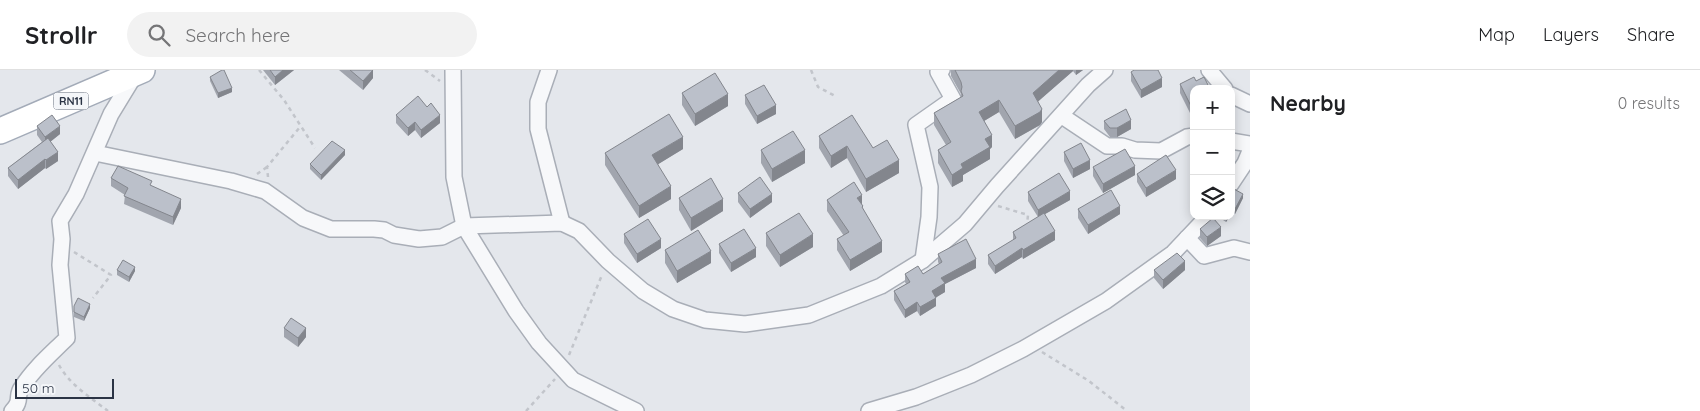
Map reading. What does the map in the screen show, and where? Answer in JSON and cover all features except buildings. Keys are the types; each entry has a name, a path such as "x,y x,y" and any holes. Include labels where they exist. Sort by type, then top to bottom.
{"main road":[{"name":"RN11","path":"0,132 139,72"}],"street":[{"path":"453,70 454,177 464,226 516,311 538,343 563,370 573,380 636,411"},
{"path":"548,70 538,102 538,129 562,223"},
{"path":"923,260 929,218 930,187 916,126 953,99 938,72 942,70"},
{"path":"95,152 231,181 269,193 303,218 331,229 384,230 394,235 418,239 442,237 464,226 562,223 579,231 608,261 643,290 673,309 705,320 745,324 809,315 881,286 923,260 965,224 1088,85 1105,70"},
{"path":"1209,70 1222,85"},
{"path":"12,411 19,402 20,390 30,376 67,338 60,265 62,243 60,221 76,194 111,114 139,72"},
{"path":"1235,97 1250,104"},
{"path":"1062,116 1107,146 1122,146 1135,150 1161,152 1190,137"},
{"path":"1235,142 1250,144"},
{"path":"1235,178 1250,151"},
{"path":"869,411 916,397 971,375 1030,345 1106,301 1173,253 1204,220"},
{"path":"1187,238 1204,256 1234,248 1250,252"}],"path":[{"path":"259,70 284,100 315,148"},
{"path":"811,70 818,87 837,97"},
{"path":"269,193 267,167 301,127"},
{"path":"982,204 1029,214 1027,226 1029,230"},
{"path":"62,243 84,260 112,275 93,298"},
{"path":"526,411 563,370 608,261"},
{"path":"1030,345 1089,381 1128,411"},
{"path":"53,352 61,368 68,376 84,393 108,411"}]}
